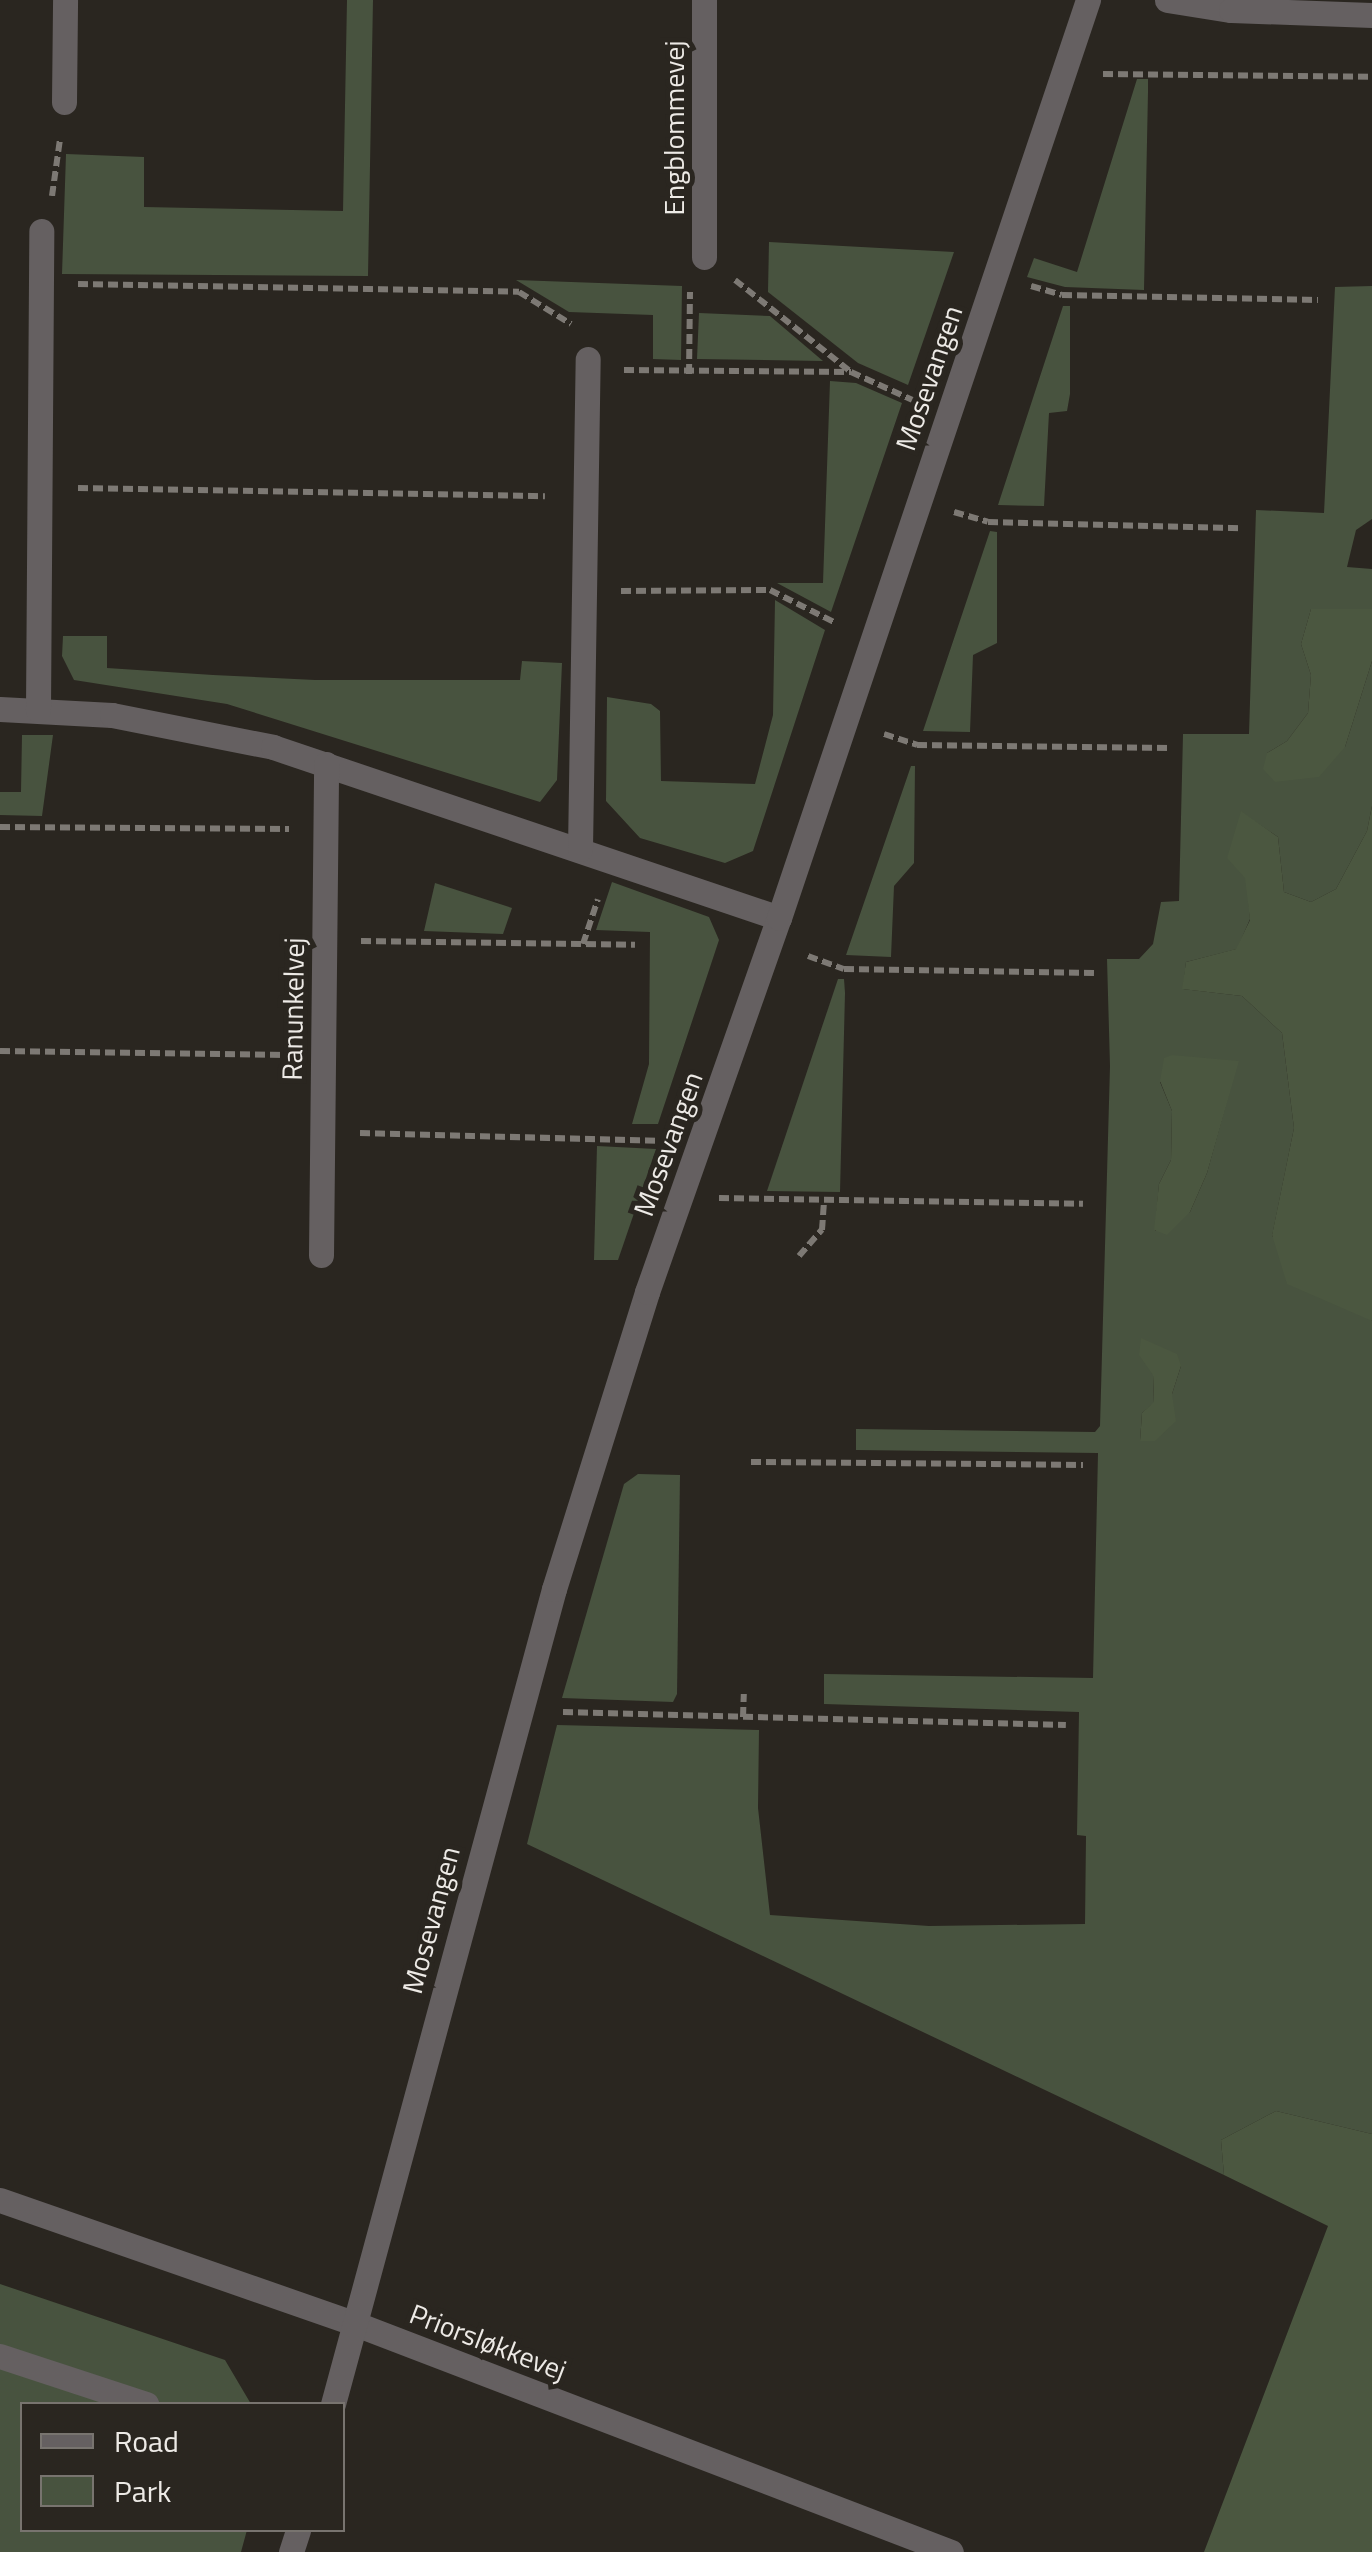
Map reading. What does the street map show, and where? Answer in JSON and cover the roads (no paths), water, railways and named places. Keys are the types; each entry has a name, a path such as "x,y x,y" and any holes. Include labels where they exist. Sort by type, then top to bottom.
{"street":[{"path":"64,102 65,0"},
{"name":"Engblommevej","path":"704,0 704,257"},
{"name":"Mosevangen","path":"334,2402 522,1702 635,1329 775,930 1088,0"},
{"path":"1167,0 1232,10 1372,15"},
{"path":"38,710 41,231"},
{"path":"580,849 588,360"},
{"path":"0,710 112,716 272,747 580,849 775,930"},
{"name":"Ranunkelvej","path":"321,1255 326,764"},
{"name":"Priorsløkkevej","path":"0,2200 356,2324 951,2552"},
{"path":"0,2356 140,2402"}]}
